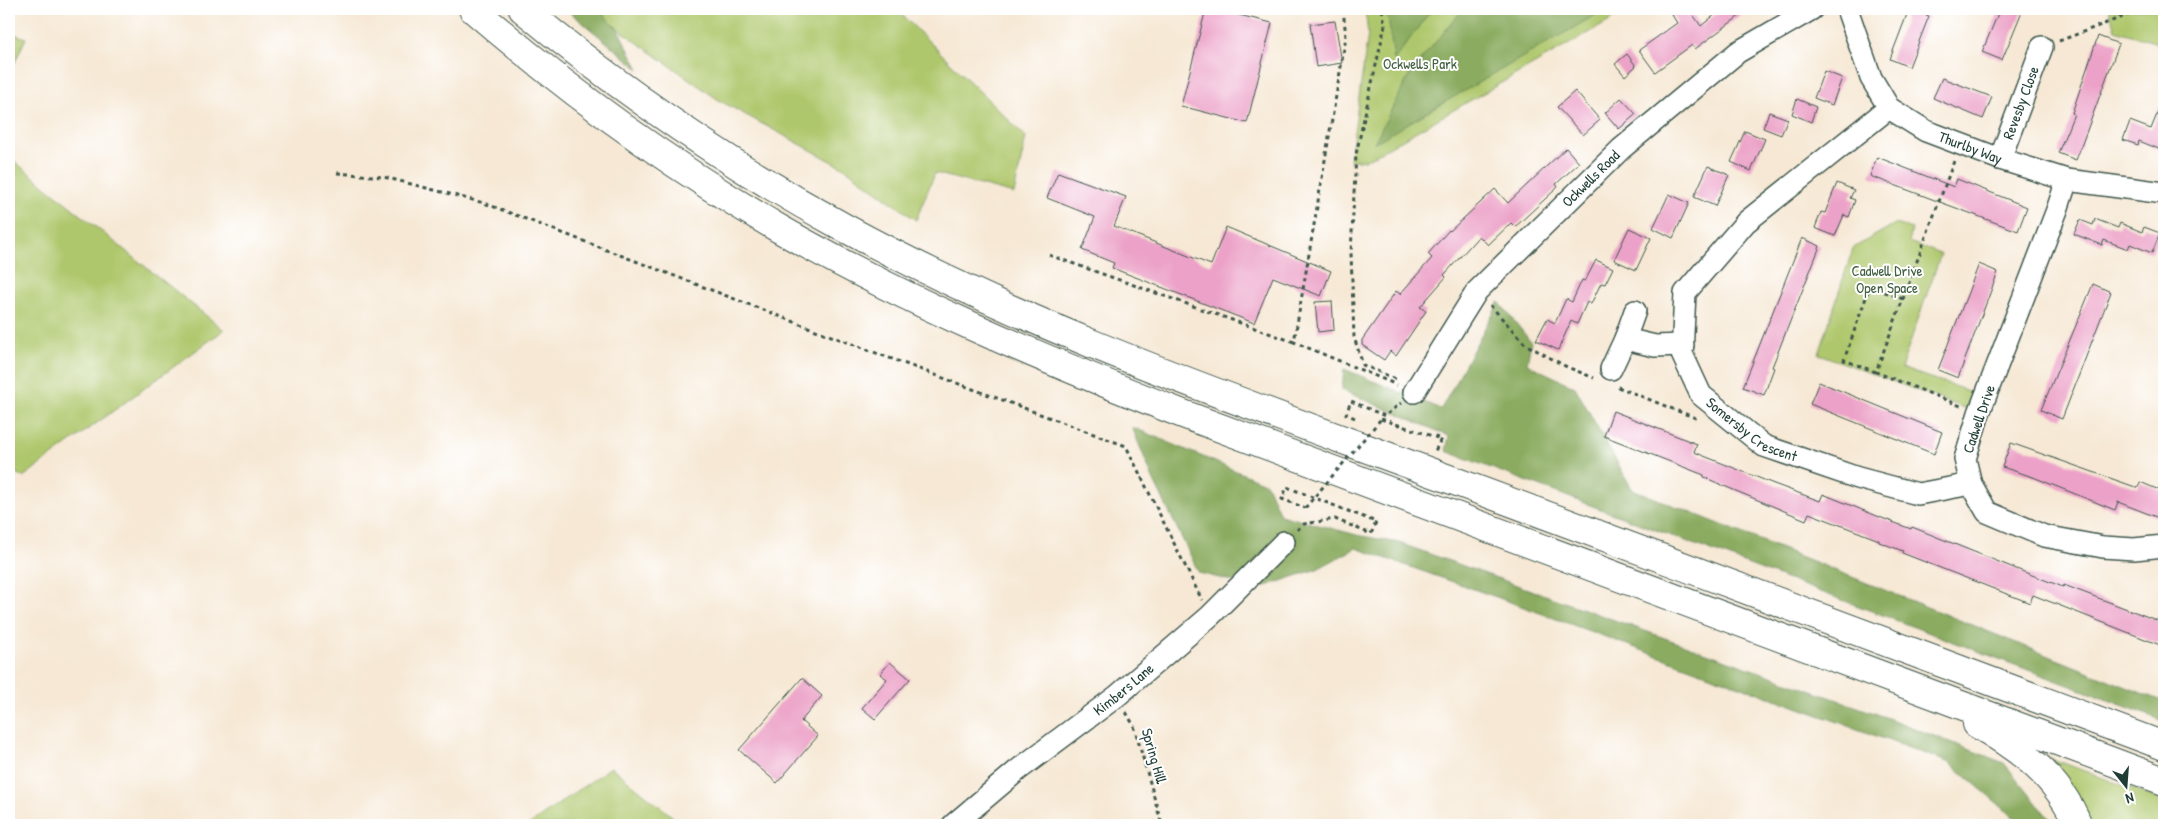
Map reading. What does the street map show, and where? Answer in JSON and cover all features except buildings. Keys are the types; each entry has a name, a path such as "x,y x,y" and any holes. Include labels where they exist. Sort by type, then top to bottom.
{"highway":[{"path":"474,9 580,96 693,175 821,251 955,318 1045,358 1183,414 2164,781"},
{"path":"523,9 611,78 730,160 846,229 976,293 1065,332 1225,395 2164,746"},
{"path":"1903,683 1995,734 2028,757 2044,771 2057,788 2069,806 2078,825"}],"street":[{"name":"Ockwells Road","path":"1416,390 1477,291 1621,149 1738,52 1812,9"},
{"name":"Thurlby Way","path":"1847,9 1871,78 1889,108 1926,131 2000,159 2067,180 2164,193"},
{"name":"Revesby Close","path":"2000,159 2042,47"},
{"name":"Somersby Crescent","path":"1889,108 1746,222 1685,293 1682,354 1701,395 1764,446 1858,478 1918,494 1971,484"},
{"name":"Cadwell Drive","path":"2067,180 1979,413 1965,458 1971,484 1987,512 2044,536 2103,547 2134,549 2164,546"},
{"path":"1611,369 1626,339 1635,311"},
{"path":"1626,339 1654,346 1683,345"},
{"name":"Kimbers Lane","path":"953,825 1018,770 1118,696 1210,616 1284,542"}],"path":[{"path":"1294,342 1346,37 1343,9"},
{"path":"1382,9 1385,25 1356,154 1351,253 1354,337 1363,365 1416,390"},
{"path":"2042,47 2133,14"},
{"path":"1876,372 1960,144"},
{"path":"337,174 384,177 484,202 868,350 1126,446 1210,616"},
{"path":"1049,255 1294,342 1416,390"},
{"path":"1903,299 1870,286 1844,360 1979,413"},
{"path":"1364,422 1346,414 1351,402 1386,416 1416,390"},
{"path":"1284,542 1304,524 1335,520 1371,534 1376,522 1349,512 1322,501 1314,497 1287,487 1282,499 1305,508 1312,500 1318,493 1324,486 1381,419 1441,439 1435,452 1426,448"},
{"path":"1372,425 1381,429"},
{"name":"Spring Hill","path":"1118,696 1134,726 1162,825"}],"green space":[{"path":"566,9 597,9 617,28 639,69"},
{"path":"597,9 896,9 1026,137 1014,194 935,173 916,220 846,169 720,101 617,28"},
{"name":"Ockwells Park","path":"1365,9 1626,9 1608,22 1366,160 1350,160 1368,34"},
{"path":"1387,9 1432,9 1394,60"},
{"path":"1463,9 1606,9 1374,143 1411,72"},
{"path":"2109,9 2164,9 2164,45 2115,30"},
{"path":"9,32 26,38 9,75"},
{"path":"9,157 224,330 23,477 9,469"},
{"name":"Cadwell Drive Open Space","path":"1895,224 1912,229 1909,242 1941,254 1901,368 1974,393 1967,409 1819,354 1853,248"},
{"path":"1499,302 1531,342 1527,364 1575,387 1632,489 2164,702 2164,721 1446,451 1449,436 1342,390 1344,369 1441,409"},
{"path":"1132,427 1267,484 1280,515 1357,535 1399,543 1880,715 2004,763 2052,822 2051,825 2023,825 1950,763 1499,598 1356,548 1317,569 1260,588 1199,573 1153,479"},
{"path":"2037,753 2164,801 2164,825 2087,825"},
{"path":"611,767 683,825 529,825"}]}
